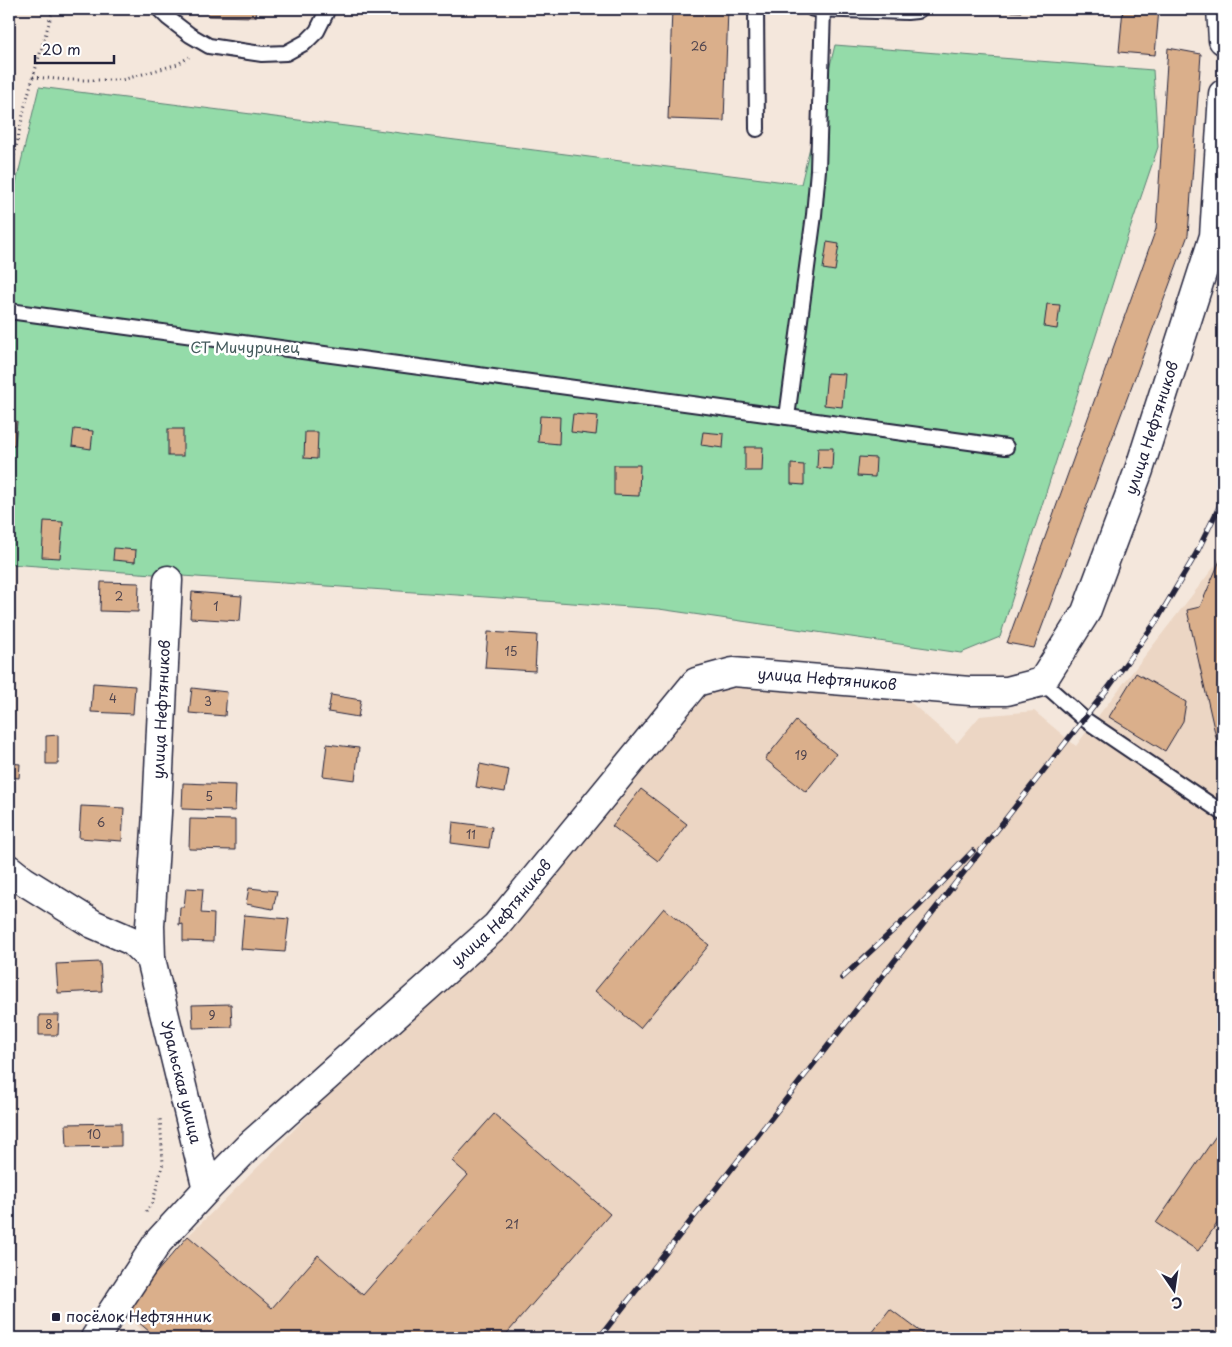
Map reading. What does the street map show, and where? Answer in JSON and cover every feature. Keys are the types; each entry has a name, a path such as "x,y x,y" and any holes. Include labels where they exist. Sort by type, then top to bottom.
{"street":[{"path":"1221,9 1223,40"},
{"name":"улица Нефтяников","path":"207,1189 249,1146 496,926 696,682 732,672 970,691 1007,691 1042,682 1086,612 1139,470 1214,236 1223,94"},
{"name":"улица Нефтяников","path":"151,959 150,926 158,804 168,580"},
{"path":"9,868 24,881 93,924 132,941 151,959"},
{"name":"Уральская улица","path":"151,959 207,1189"},
{"path":"95,1338 158,1242 207,1189"}],"lane":[{"path":"159,9 190,35 209,46 262,54 286,53 306,42 318,31 326,9"},
{"path":"756,9 757,129"},
{"path":"813,9 907,12 920,9"},
{"path":"787,417 814,215 818,170 824,9"},
{"path":"9,311 1006,447"},
{"path":"1042,682 1084,719 1223,813"}],"path":[{"path":"9,180 25,106 53,9"},
{"path":"33,77 69,80 122,80 178,64 209,46"},
{"path":"143,1217 153,1201 163,1163 159,1109"}],"shaded area":[{"path":"1223,553 1223,1338 148,1338 124,1310 188,1236 264,1161 496,919 679,681 901,694 957,743 980,716 1034,711 1076,746"}],"green space":[{"name":"СТ Мичуринец","path":"835,45 1153,70 1158,147 1128,235 1000,637 961,653 659,609 9,564 9,212 39,87 801,184"}],"building":[{"path":"208,9 256,9 256,17 208,16"},
{"path":"672,9 728,9 724,121 668,119"},
{"path":"1021,9 1021,12 969,10"},
{"path":"1123,9 1159,9 1155,55 1119,52"},
{"path":"1168,48 1201,54 1188,235 1034,648 1007,643 1156,229"},
{"path":"827,242 839,244 835,271 823,269"},
{"path":"1047,304 1060,305 1057,329 1044,327"},
{"path":"827,373 845,374 842,407 824,405"},
{"path":"573,414 598,416 596,435 571,432"},
{"path":"540,416 560,417 559,444 538,442"},
{"path":"9,421 17,421 15,445 9,445"},
{"path":"74,429 93,431 91,449 72,446"},
{"path":"168,429 183,429 183,456 168,456"},
{"path":"305,432 318,432 317,459 304,458"},
{"path":"703,432 724,434 723,448 701,445"},
{"path":"745,447 763,447 762,471 745,471"},
{"path":"818,448 833,448 832,469 817,468"},
{"path":"859,457 876,458 875,477 857,476"},
{"path":"791,464 804,465 804,485 791,484"},
{"path":"614,465 640,465 639,496 614,495"},
{"path":"44,521 63,522 60,558 42,557"},
{"path":"114,548 136,550 135,562 113,560"},
{"path":"1221,558 1223,569 1223,768 1187,610 1200,607"},
{"path":"101,582 139,583 138,612 100,611"},
{"path":"192,592 242,596 240,621 190,618"},
{"path":"488,632 537,635 535,671 485,668"},
{"path":"1136,673 1186,702 1183,721 1165,751 1109,717"},
{"path":"93,683 135,686 133,714 91,712"},
{"path":"192,688 227,692 225,716 189,713"},
{"path":"331,695 361,700 358,717 328,712"},
{"path":"796,721 836,754 806,792 765,759"},
{"path":"58,735 58,764 46,764 46,736"},
{"path":"327,744 359,748 355,780 323,776"},
{"path":"9,763 20,764 19,778 9,777"},
{"path":"480,764 509,770 505,792 476,787"},
{"path":"183,783 236,785 235,811 182,809"},
{"path":"641,789 687,824 658,861 612,826"},
{"path":"81,806 124,808 122,841 79,838"},
{"path":"190,819 235,820 235,850 189,849"},
{"path":"453,822 492,827 489,848 451,843"},
{"path":"186,888 203,889 201,913 214,914 213,942 183,941 183,924 179,925 180,907 184,907"},
{"path":"249,888 277,891 273,909 246,904"},
{"path":"664,908 709,945 640,1028 595,991"},
{"path":"244,915 289,919 285,952 241,949"},
{"path":"100,962 102,991 58,993 56,964"},
{"path":"231,1004 232,1027 193,1028 192,1005"},
{"path":"39,1015 59,1015 58,1035 39,1035"},
{"path":"494,1114 610,1214 503,1338 157,1338 124,1310 188,1236 272,1308 318,1255 363,1295 468,1175 452,1161"},
{"path":"121,1123 121,1146 67,1147 66,1124"},
{"path":"1222,1127 1223,1215 1198,1251 1156,1223"},
{"path":"890,1309 929,1338 867,1338"}],"railway":[{"path":"599,1338 1109,687 1157,620 1196,554 1223,499"},
{"path":"842,978 915,910 973,851"}],"place":[{"name":"посёлок Нефтянник","path":"56,1317"}]}
